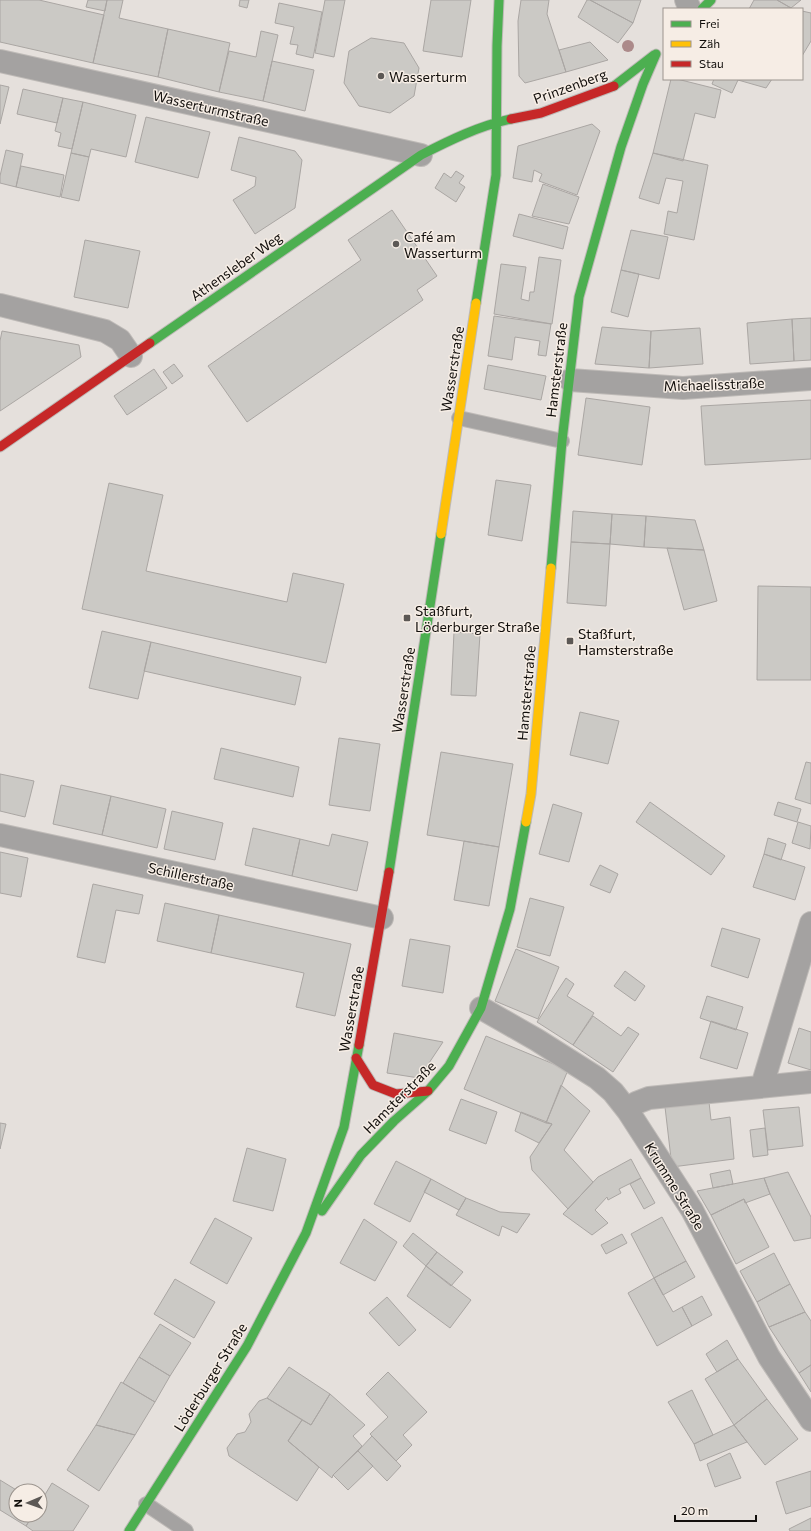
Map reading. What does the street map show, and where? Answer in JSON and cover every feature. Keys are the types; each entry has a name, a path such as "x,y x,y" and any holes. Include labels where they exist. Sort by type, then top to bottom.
{"street":[{"name":"Wasserstraße","path":"306,1233 344,1127 382,918 496,175 497,46 499,0"},
{"path":"703,8 711,0"},
{"name":"Prinzenberg","path":"497,122 541,113 614,86 663,47"},
{"name":"Hamsterstraße","path":"306,1233 361,1156 394,1121 428,1091 449,1066 481,1008 510,910 531,794 562,441 579,297 621,147 643,84 656,54"},
{"name":"Wasserturmstraße","path":"0,61 421,155"},
{"name":"Athensleber Weg","path":"0,448 421,155 465,133 497,122"},
{"path":"0,305 106,331 120,340 131,356"},
{"name":"Michaelisstraße","path":"570,380 683,388 811,379"},
{"name":"Schillerstraße","path":"0,835 382,918"},
{"path":"762,1086 811,923"},
{"name":"Krumme Straße","path":"481,1008 537,1040 597,1078 614,1092 628,1111 692,1210 769,1357 811,1420"},
{"path":"356,1058 373,1085 396,1094 428,1091"},
{"path":"628,1111 636,1103 649,1098 810,1082"},
{"name":"Löderburger Straße","path":"129,1531 247,1346 306,1233"}],"lane":[{"path":"459,418 562,441"},
{"path":"146,1504 186,1531"}],"building":[{"path":"0,0 39,0 104,15 93,63 0,42"},
{"path":"88,0 107,0 105,11 86,7"},
{"path":"107,0 123,0 119,18 168,29 158,77 93,63"},
{"path":"240,0 249,0 247,8 239,6"},
{"path":"325,0 345,0 334,57 315,53"},
{"path":"431,0 471,0 462,57 423,51"},
{"path":"521,0 549,0 547,14 566,72 525,83 519,76 518,21"},
{"path":"587,0 590,0 633,23 618,43 578,17"},
{"path":"590,0 641,0 633,23"},
{"path":"754,0 777,0 791,8 750,8"},
{"path":"777,0 801,0 791,8"},
{"path":"279,3 322,12 313,58 296,54 298,45 290,44 294,27 275,23"},
{"path":"803,11 811,13 811,41 803,54"},
{"path":"168,29 230,43 219,92 158,77"},
{"path":"261,31 278,35 263,101 219,92 229,51 256,57"},
{"name":"Wasserturm","path":"371,38 404,43 419,68 414,96 390,113 359,106 344,83 349,51"},
{"path":"590,42 608,60 566,72 559,50"},
{"path":"272,61 314,70 305,111 263,101"},
{"path":"671,80 681,80 721,90 715,118 695,113 683,161 653,153"},
{"path":"714,80 738,80 732,93 712,84"},
{"path":"738,80 771,80 766,88"},
{"path":"0,85 9,87 0,124"},
{"path":"23,89 63,98 57,123 17,114"},
{"path":"63,98 83,102 72,149 58,146 61,133 55,131"},
{"path":"83,102 136,115 126,157 91,149 89,157 71,153"},
{"path":"146,117 210,132 198,178 135,162"},
{"path":"592,124 600,131 577,195 539,181 542,174 534,170 532,182 513,178 518,146"},
{"path":"239,137 295,151 302,160 295,208 255,234 233,200 255,186 256,177 231,170"},
{"path":"6,150 23,154 16,187 0,183 0,176"},
{"path":"71,153 89,157 79,201 61,197"},
{"path":"653,153 708,165 694,240 664,234 668,211 677,213 683,181 666,178 659,204 639,198"},
{"path":"21,166 64,175 60,197 16,187"},
{"path":"456,171 464,176 459,183 465,187 456,202 435,188 444,173 451,178"},
{"path":"543,184 579,197 569,224 532,216"},
{"path":"392,210 437,276 417,290 423,300 247,422 208,366 361,260 348,240"},
{"path":"519,214 568,227 563,249 513,236"},
{"path":"631,230 668,237 659,279 621,270"},
{"path":"85,240 140,251 128,308 74,297"},
{"path":"539,257 561,260 552,324 494,314 501,264 526,267 521,299 529,301 530,292 534,292"},
{"path":"621,270 639,274 628,317 611,312"},
{"path":"494,316 551,324 546,356 538,355 540,341 515,337 512,360 488,356"},
{"path":"811,318 811,360 794,361 792,319"},
{"path":"792,319 794,361 750,364 747,323"},
{"path":"602,327 651,331 649,368 595,364"},
{"path":"700,328 703,364 649,368 651,331"},
{"path":"2,331 79,345 81,357 0,411 0,341"},
{"path":"174,364 183,376 172,384 163,372"},
{"path":"488,365 546,376 541,400 484,389"},
{"path":"154,369 167,388 127,415 114,396"},
{"path":"586,398 650,407 642,465 578,455"},
{"path":"811,400 811,459 705,465 701,406"},
{"path":"496,480 531,485 522,541 488,535"},
{"path":"109,483 163,495 146,571 287,602 293,573 344,584 326,663 82,609"},
{"path":"573,511 612,514 610,544 571,542"},
{"path":"612,514 646,516 644,547 610,544"},
{"path":"646,516 695,520 704,550 644,547"},
{"path":"571,542 610,544 606,606 567,603"},
{"path":"667,548 704,550 717,601 684,610"},
{"path":"758,586 811,587 811,680 757,680"},
{"path":"102,631 151,642 138,699 89,688"},
{"path":"454,632 480,634 476,696 451,695"},
{"path":"151,642 301,677 295,705 144,671"},
{"path":"580,712 619,721 608,764 570,755"},
{"path":"339,738 380,744 370,811 329,805"},
{"path":"221,748 299,767 293,797 214,779"},
{"path":"441,752 513,764 499,847 427,835"},
{"path":"806,762 811,763 811,804 795,799"},
{"path":"0,774 34,781 25,817 0,811"},
{"path":"61,785 111,796 102,835 53,824"},
{"path":"111,796 166,809 157,848 102,835"},
{"path":"650,802 725,856 711,875 636,822"},
{"path":"778,802 801,809 797,822 774,815"},
{"path":"553,804 582,813 569,862 539,854"},
{"path":"172,811 223,823 215,860 164,849"},
{"path":"798,822 811,826 810,849 792,843"},
{"path":"253,828 300,839 292,876 245,865"},
{"path":"332,834 368,842 357,891 292,876 300,839 329,846"},
{"path":"768,838 786,844 781,860 764,854"},
{"path":"464,841 499,847 489,906 454,900"},
{"path":"0,852 28,858 21,897 0,893"},
{"path":"764,854 805,867 795,900 753,887"},
{"path":"600,865 618,874 610,893 590,885"},
{"path":"93,884 143,895 139,914 116,910 105,963 77,957"},
{"path":"530,898 564,907 550,956 517,947"},
{"path":"165,903 219,915 211,953 157,941"},
{"path":"219,915 351,944 335,1016 296,1007 304,973 211,953"},
{"path":"722,928 760,939 748,978 711,966"},
{"path":"410,939 450,946 443,993 402,986"},
{"path":"516,949 559,967 538,1019 495,1001"},
{"path":"625,971 645,986 635,1001 614,986"},
{"path":"566,978 574,984 567,996 594,1013 573,1045 537,1022"},
{"path":"707,996 743,1007 736,1030 700,1018"},
{"path":"593,1016 621,1036 628,1027 639,1034 613,1072 573,1045"},
{"path":"711,1021 748,1033 737,1069 700,1058"},
{"path":"799,1028 811,1032 811,1070 788,1063"},
{"path":"394,1033 443,1042 419,1078 387,1073"},
{"path":"486,1036 568,1070 546,1123 464,1089"},
{"path":"561,1085 590,1111 564,1150 593,1182 568,1209 532,1170 530,1157 552,1124 546,1123"},
{"path":"461,1099 497,1112 486,1144 449,1130"},
{"path":"709,1102 711,1120 730,1117 734,1159 672,1167 665,1107"},
{"path":"799,1107 803,1146 768,1150 763,1110"},
{"path":"521,1112 552,1124 539,1143 515,1131"},
{"path":"0,1123 6,1124 0,1149"},
{"path":"765,1128 768,1155 753,1157 750,1130"},
{"path":"247,1148 286,1159 273,1211 233,1201"},
{"path":"631,1159 641,1178 619,1189 621,1193 608,1200 607,1197 595,1210 608,1223 592,1235 563,1214 598,1177"},
{"path":"396,1161 431,1179 410,1222 374,1204"},
{"path":"730,1170 733,1184 713,1188 710,1174"},
{"path":"788,1172 811,1217 811,1238 794,1241 770,1194 764,1178"},
{"path":"641,1178 655,1203 644,1209 630,1184"},
{"path":"764,1178 770,1194 745,1203 744,1199 711,1215 697,1191"},
{"path":"431,1179 466,1198 459,1210 424,1192"},
{"path":"466,1198 500,1212 530,1214 517,1233 502,1226 499,1236 456,1215"},
{"path":"744,1199 769,1247 736,1264 711,1215"},
{"path":"662,1217 686,1261 654,1278 631,1234"},
{"path":"215,1218 252,1238 227,1284 190,1263"},
{"path":"364,1219 397,1242 375,1281 340,1263"},
{"path":"413,1233 437,1252 426,1266 403,1246"},
{"path":"622,1234 627,1243 606,1254 601,1245"},
{"path":"437,1252 463,1272 451,1286 426,1266"},
{"path":"774,1253 790,1284 757,1302 740,1271"},
{"path":"686,1261 695,1277 663,1295 654,1278"},
{"path":"426,1266 471,1300 450,1328 407,1296"},
{"path":"654,1278 673,1312 682,1307 692,1326 657,1346 628,1293"},
{"path":"175,1279 215,1302 194,1338 154,1314"},
{"path":"790,1284 805,1312 769,1327 757,1302"},
{"path":"702,1296 712,1315 692,1326 682,1307"},
{"path":"387,1297 416,1330 399,1346 369,1313"},
{"path":"805,1312 811,1321 811,1365 799,1373 769,1327"},
{"path":"160,1324 191,1343 170,1376 139,1357"},
{"path":"727,1340 738,1359 717,1372 706,1354"},
{"path":"139,1357 170,1376 155,1402 123,1383"},
{"path":"738,1359 767,1399 734,1425 705,1379"},
{"path":"811,1365 811,1392 799,1373"},
{"path":"289,1367 330,1394 311,1425 267,1398"},
{"path":"388,1372 427,1412 403,1435 412,1445 396,1461 370,1434 388,1417 366,1394"},
{"path":"121,1382 155,1402 135,1435 96,1425"},
{"path":"692,1390 713,1435 694,1444 668,1402"},
{"path":"330,1394 365,1425 353,1436 362,1446 333,1475 332,1478 288,1441 302,1420 311,1425"},
{"path":"267,1398 302,1420 288,1441 319,1467 297,1501 229,1456 227,1448 237,1434 245,1432 251,1422 249,1414 259,1401"},
{"path":"767,1399 798,1439 765,1465 734,1425"},
{"path":"96,1425 135,1435 99,1491 67,1470"},
{"path":"734,1425 747,1442 700,1461 694,1444"},
{"path":"372,1436 401,1466 387,1481 358,1451"},
{"path":"358,1451 373,1466 348,1490 333,1475"},
{"path":"730,1453 741,1478 715,1487 707,1464"},
{"path":"811,1471 811,1506 786,1514 776,1482"},
{"path":"0,1480 8,1485 8,1515 0,1510"},
{"path":"52,1483 89,1506 73,1531 33,1531 26,1526 28,1523 48,1523 48,1490"},
{"path":"811,1518 811,1531 790,1531 789,1529"},
{"path":"21,1523 28,1523 26,1526"}],"traffic: fast":[{"path":"476,303 496,175 497,46 499,0"},
{"path":"703,8 711,0"},
{"path":"551,568 562,441 579,297 621,147 643,84 656,54"},
{"path":"614,86 654,55"},
{"path":"150,343 421,155 465,134 488,125 511,119"},
{"path":"389,872 441,534"},
{"path":"322,1211 361,1155 394,1121 428,1091 449,1066 481,1008 510,909 526,822"},
{"path":"129,1531 247,1346 306,1233 344,1127 359,1045"}],"traffic: slow":[{"path":"441,534 476,303"},
{"path":"526,822 531,794 551,568"}],"traffic: jam":[{"path":"511,119 541,113 614,86"},
{"path":"0,447 150,343"},
{"path":"359,1045 389,872"},
{"path":"356,1058 373,1085 396,1094 428,1091"}],"place":[{"name":"Wasserturm","path":"381,76"},
{"name":"Café am Wasserturm","path":"396,244"},
{"name":"Staßfurt, Löderburger Straße","path":"407,618"},
{"name":"Staßfurt, Hamsterstraße","path":"570,641"}]}
